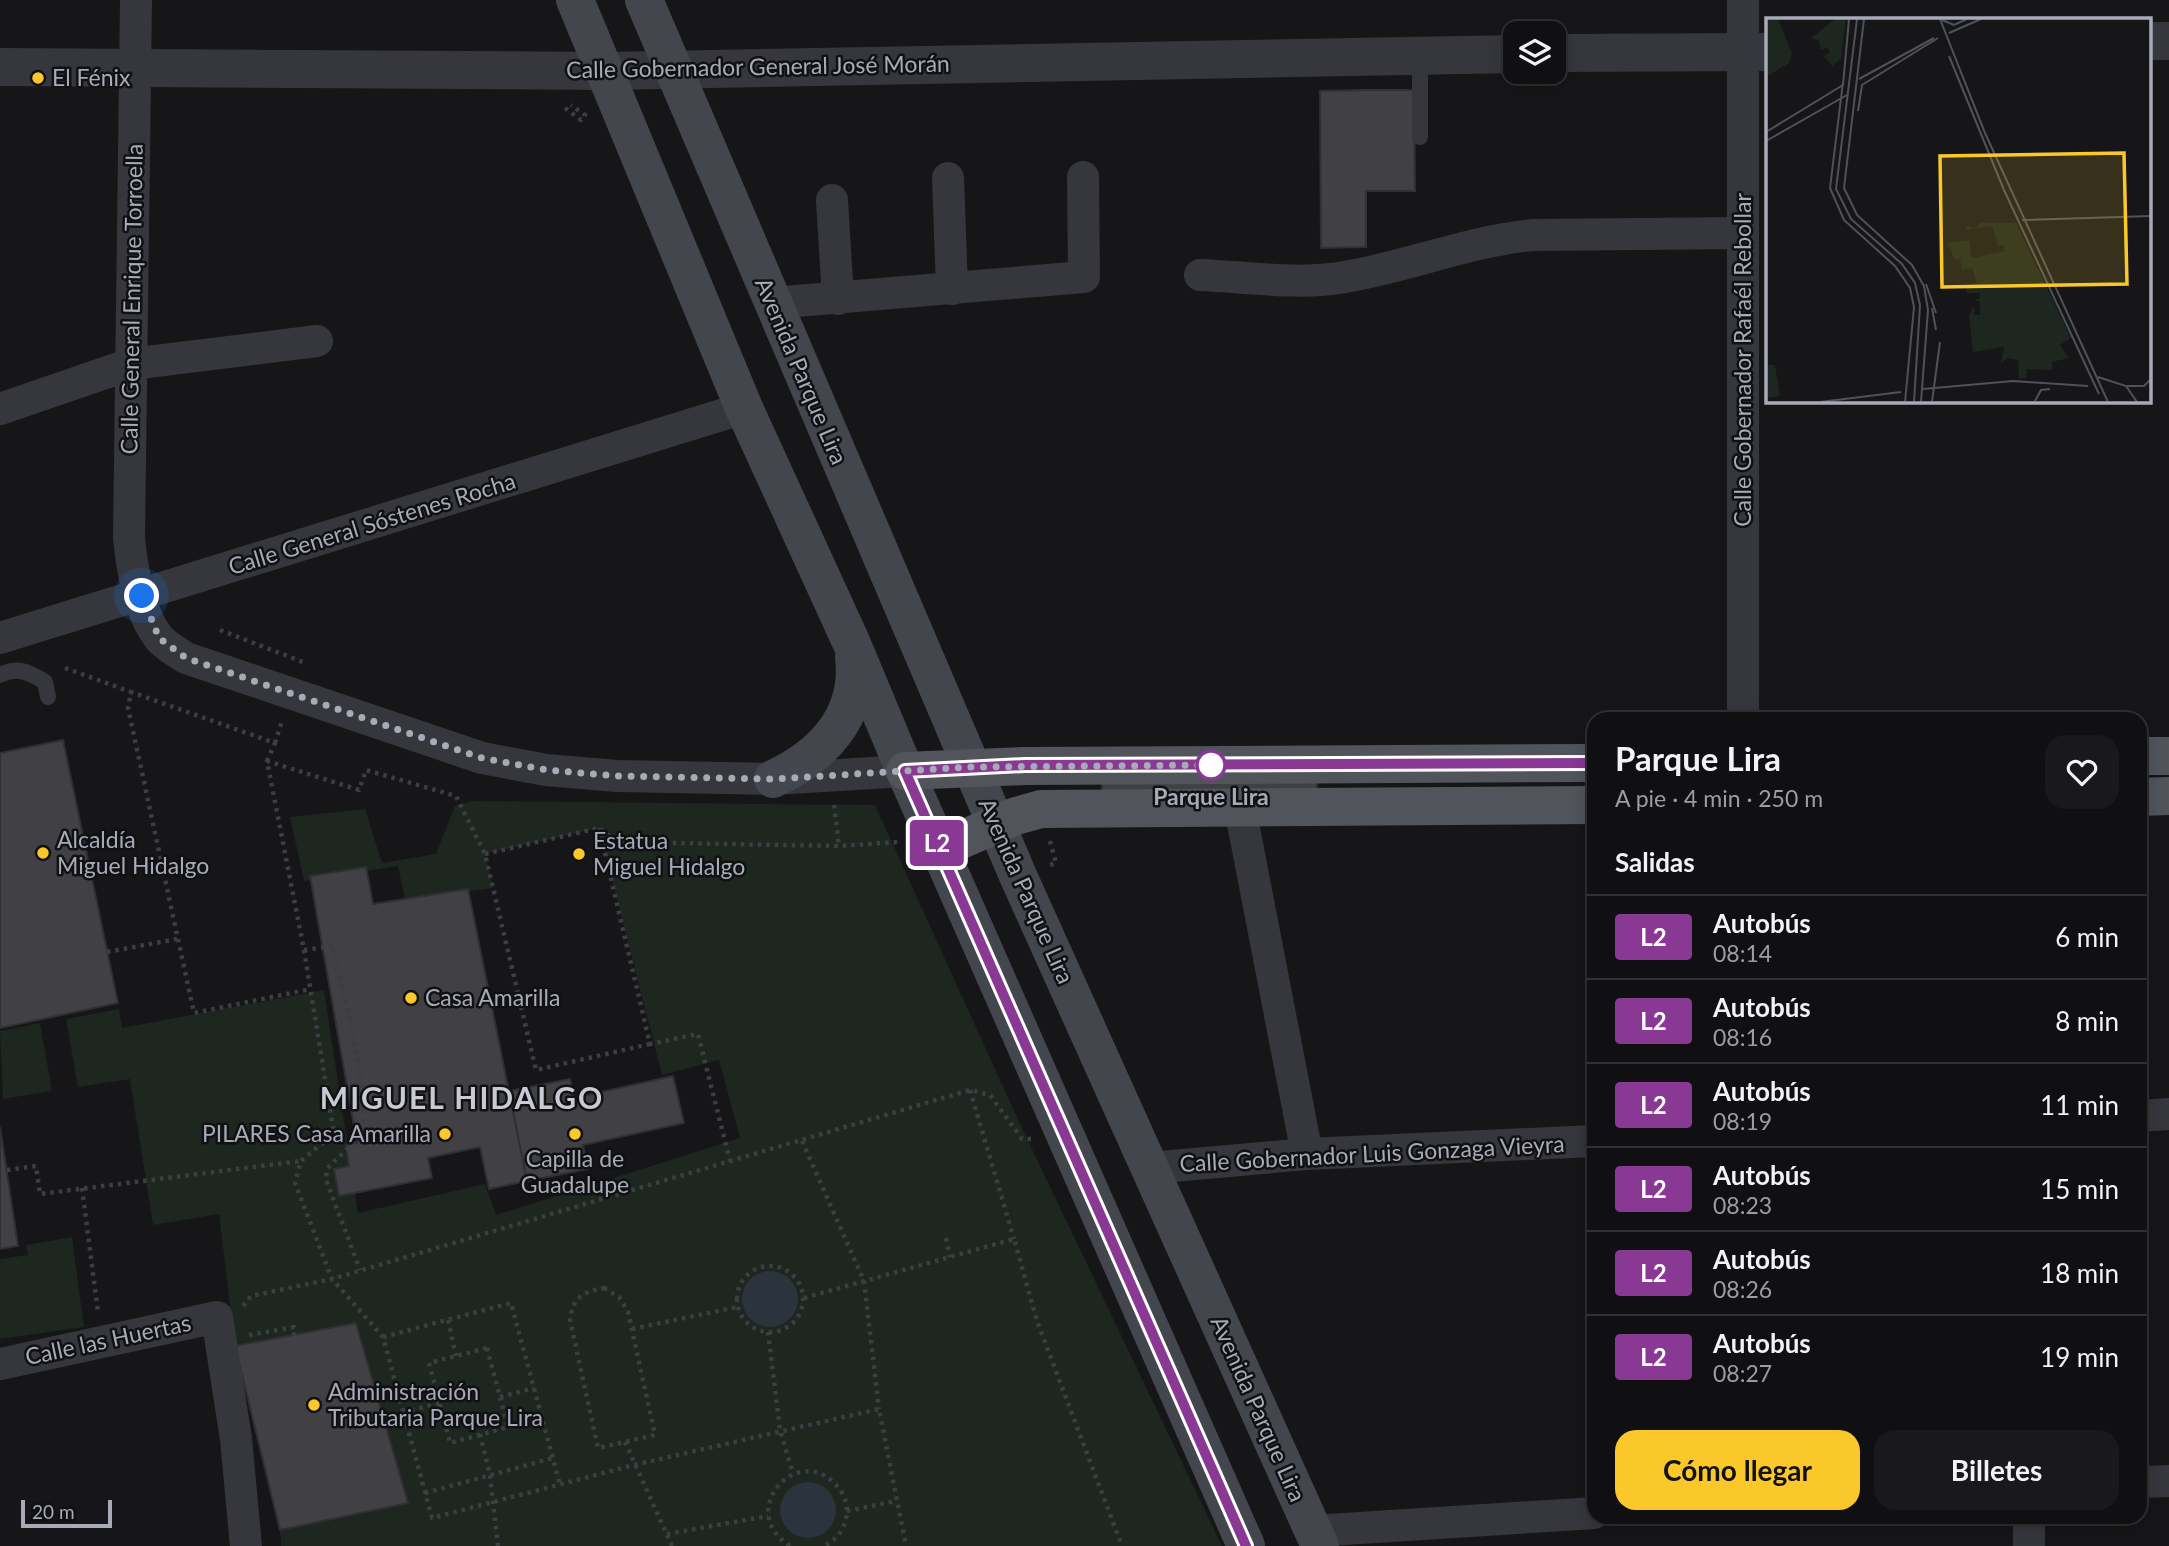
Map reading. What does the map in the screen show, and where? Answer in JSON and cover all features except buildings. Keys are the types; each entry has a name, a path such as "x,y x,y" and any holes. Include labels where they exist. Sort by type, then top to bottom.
{"main road":[{"path":"575,0 744,408 852,644 905,771 1246,1546"},
{"name":"Avenida Parque Lira","path":"644,0 996,825 1317,1539"},
{"path":"773,779 811,759 840,726 854,684 852,644"},
{"path":"2147,756 2169,756"},
{"path":"905,771 971,767 1587,763"},
{"path":"2147,797 2169,796"},
{"path":"940,849 1041,809 1587,805"}],"street":[{"name":"Calle General Enrique Torroella","path":"136,0 129,538 132,563 159,638 186,658 482,758 547,770 617,776 773,779 905,771"},
{"name":"Calle Gobernador Rafaél Rebollar","path":"1743,0 1756,52 1743,233 1743,712"},
{"path":"1566,54 1756,52"},
{"name":"Calle Gobernador General José Morán","path":"0,66 605,71 1503,54"},
{"path":"772,303 1084,276 1083,177"},
{"path":"948,178 952,289"},
{"path":"832,201 838,299"},
{"path":"1200,275 1318,280 1340,278 1501,238 1533,235 1743,233"},
{"path":"0,409 131,364 317,341"},
{"name":"Calle General Sóstenes Rocha","path":"0,638 744,408"},
{"path":"1240,808 1307,1154"},
{"path":"2147,1116 2169,1115"},
{"name":"Calle Gobernador Luis Gonzaga Vieyra","path":"1150,1168 1307,1154 1587,1141"},
{"path":"219,1331 236,1439 246,1546"},
{"name":"Calle las Huertas","path":"0,1364 102,1342 219,1331"},
{"path":"2147,1482 2169,1481"},
{"path":"1317,1539 1587,1514"},
{"path":"2029,1524 2029,1546"}],"lane":[{"path":"1420,54 1420,136"},
{"path":"0,675 10,670 29,672 45,682 48,697"}],"path":[{"path":"563,99 585,115 581,120 565,107"},
{"path":"220,630 303,662"},
{"path":"65,667 275,743"},
{"path":"131,692 128,708 194,1013 311,989"},
{"path":"6,1170 36,1166 40,1194 301,1161 321,1144 335,1140 311,989 267,761 278,732"},
{"path":"267,761 359,790 366,770 456,796 485,854 536,1070 698,1034 730,1161"},
{"path":"485,854 599,828"},
{"path":"599,828 617,842 839,846 899,842"},
{"path":"599,828 650,1044"},
{"path":"107,952 177,939"},
{"path":"304,950 333,946 364,1098 361,1127 353,1144 327,1169 326,1180 360,1270"},
{"path":"970,1090 1037,1321 1122,1546"},
{"path":"219,1331 251,1296 332,1279 970,1090 990,1096 1022,1139 1035,1139"},
{"path":"802,1141 863,1281 879,1409 905,1546"},
{"path":"301,1161 295,1183 332,1279 383,1337 432,1518 634,1465 879,1409"},
{"path":"82,1188 102,1342"},
{"path":"946,1238 950,1257"},
{"path":"804,1298 1014,1239"},
{"path":"763,1266 786,1269 802,1286 804,1298 797,1319 779,1331 768,1332 749,1325 737,1307 739,1286 752,1270 763,1266"},
{"path":"604,1288 619,1297 628,1312 655,1435 625,1442 598,1448 570,1320 572,1303 583,1292 604,1288"},
{"path":"383,1337 511,1303 560,1485"},
{"path":"632,1329 737,1307"},
{"path":"448,1320 456,1356"},
{"path":"219,1331 294,1326 294,1336"},
{"path":"768,1332 780,1430 793,1474"},
{"path":"487,1348 508,1427 450,1443 429,1363 456,1356 487,1348"},
{"path":"500,1397 534,1388"},
{"path":"403,1413 439,1403"},
{"path":"480,1434 495,1503 498,1546"},
{"path":"625,1442 671,1546"},
{"path":"425,1493 553,1458"},
{"path":"790,1546 779,1540 768,1516 773,1491 793,1474 805,1471 830,1478 839,1488 847,1511 839,1535 824,1546"},
{"path":"847,1511 896,1501"},
{"path":"667,1534 768,1516"}],"shaded area":[{"path":"472,801 875,805 1020,1124 1222,1546 281,1546 280,1530 407,1502 357,1323 235,1346 219,1214 153,1225 130,1079 78,1087 66,1019 119,1009 122,1028 324,990 358,1213 485,1184 496,1215 740,1138 719,1060 662,1075 599,828 485,854 493,888 405,900 398,866 304,881 290,817 365,809 382,863 436,854 455,806"},
{"path":"40,1023 52,1091 3,1099 0,1031"},
{"path":"72,1237 84,1327 0,1339 0,1259 28,1255 26,1245"},
{"path":"770,1271 781,1273 790,1279 796,1288 796,1310 790,1319 781,1325 770,1327 759,1325 750,1319 744,1310 742,1299 744,1288 750,1279 759,1273"},
{"path":"808,1482 819,1484 828,1490 834,1499 834,1521 828,1530 819,1536 808,1538 797,1536 788,1530 782,1521 780,1510 782,1499 788,1490 797,1484"}],"bus line":[{"name":"L2","path":"1246,1546 905,771 1025,765 1587,763"}],"place":[{"name":"El Fénix","path":"38,78"},
{"name":"Parque Lira","path":"1211,765"},
{"name":"Alcaldía Miguel Hidalgo","path":"43,853"},
{"name":"Estatua Miguel Hidalgo","path":"579,854"},
{"name":"Casa Amarilla","path":"411,998"},
{"name":"PILARES Casa Amarilla","path":"445,1134"},
{"name":"Capilla de Guadalupe","path":"575,1134"},
{"name":"Administración Tributaria Parque Lira","path":"314,1405"}],"district":[{"name":"MIGUEL HIDALGO","path":"462,1099"}],"route":[{"path":"142,596 152,627 159,638 186,658 482,758 547,770 617,776 773,779 830,778 1025,765 1215,765 1211,765"}]}
